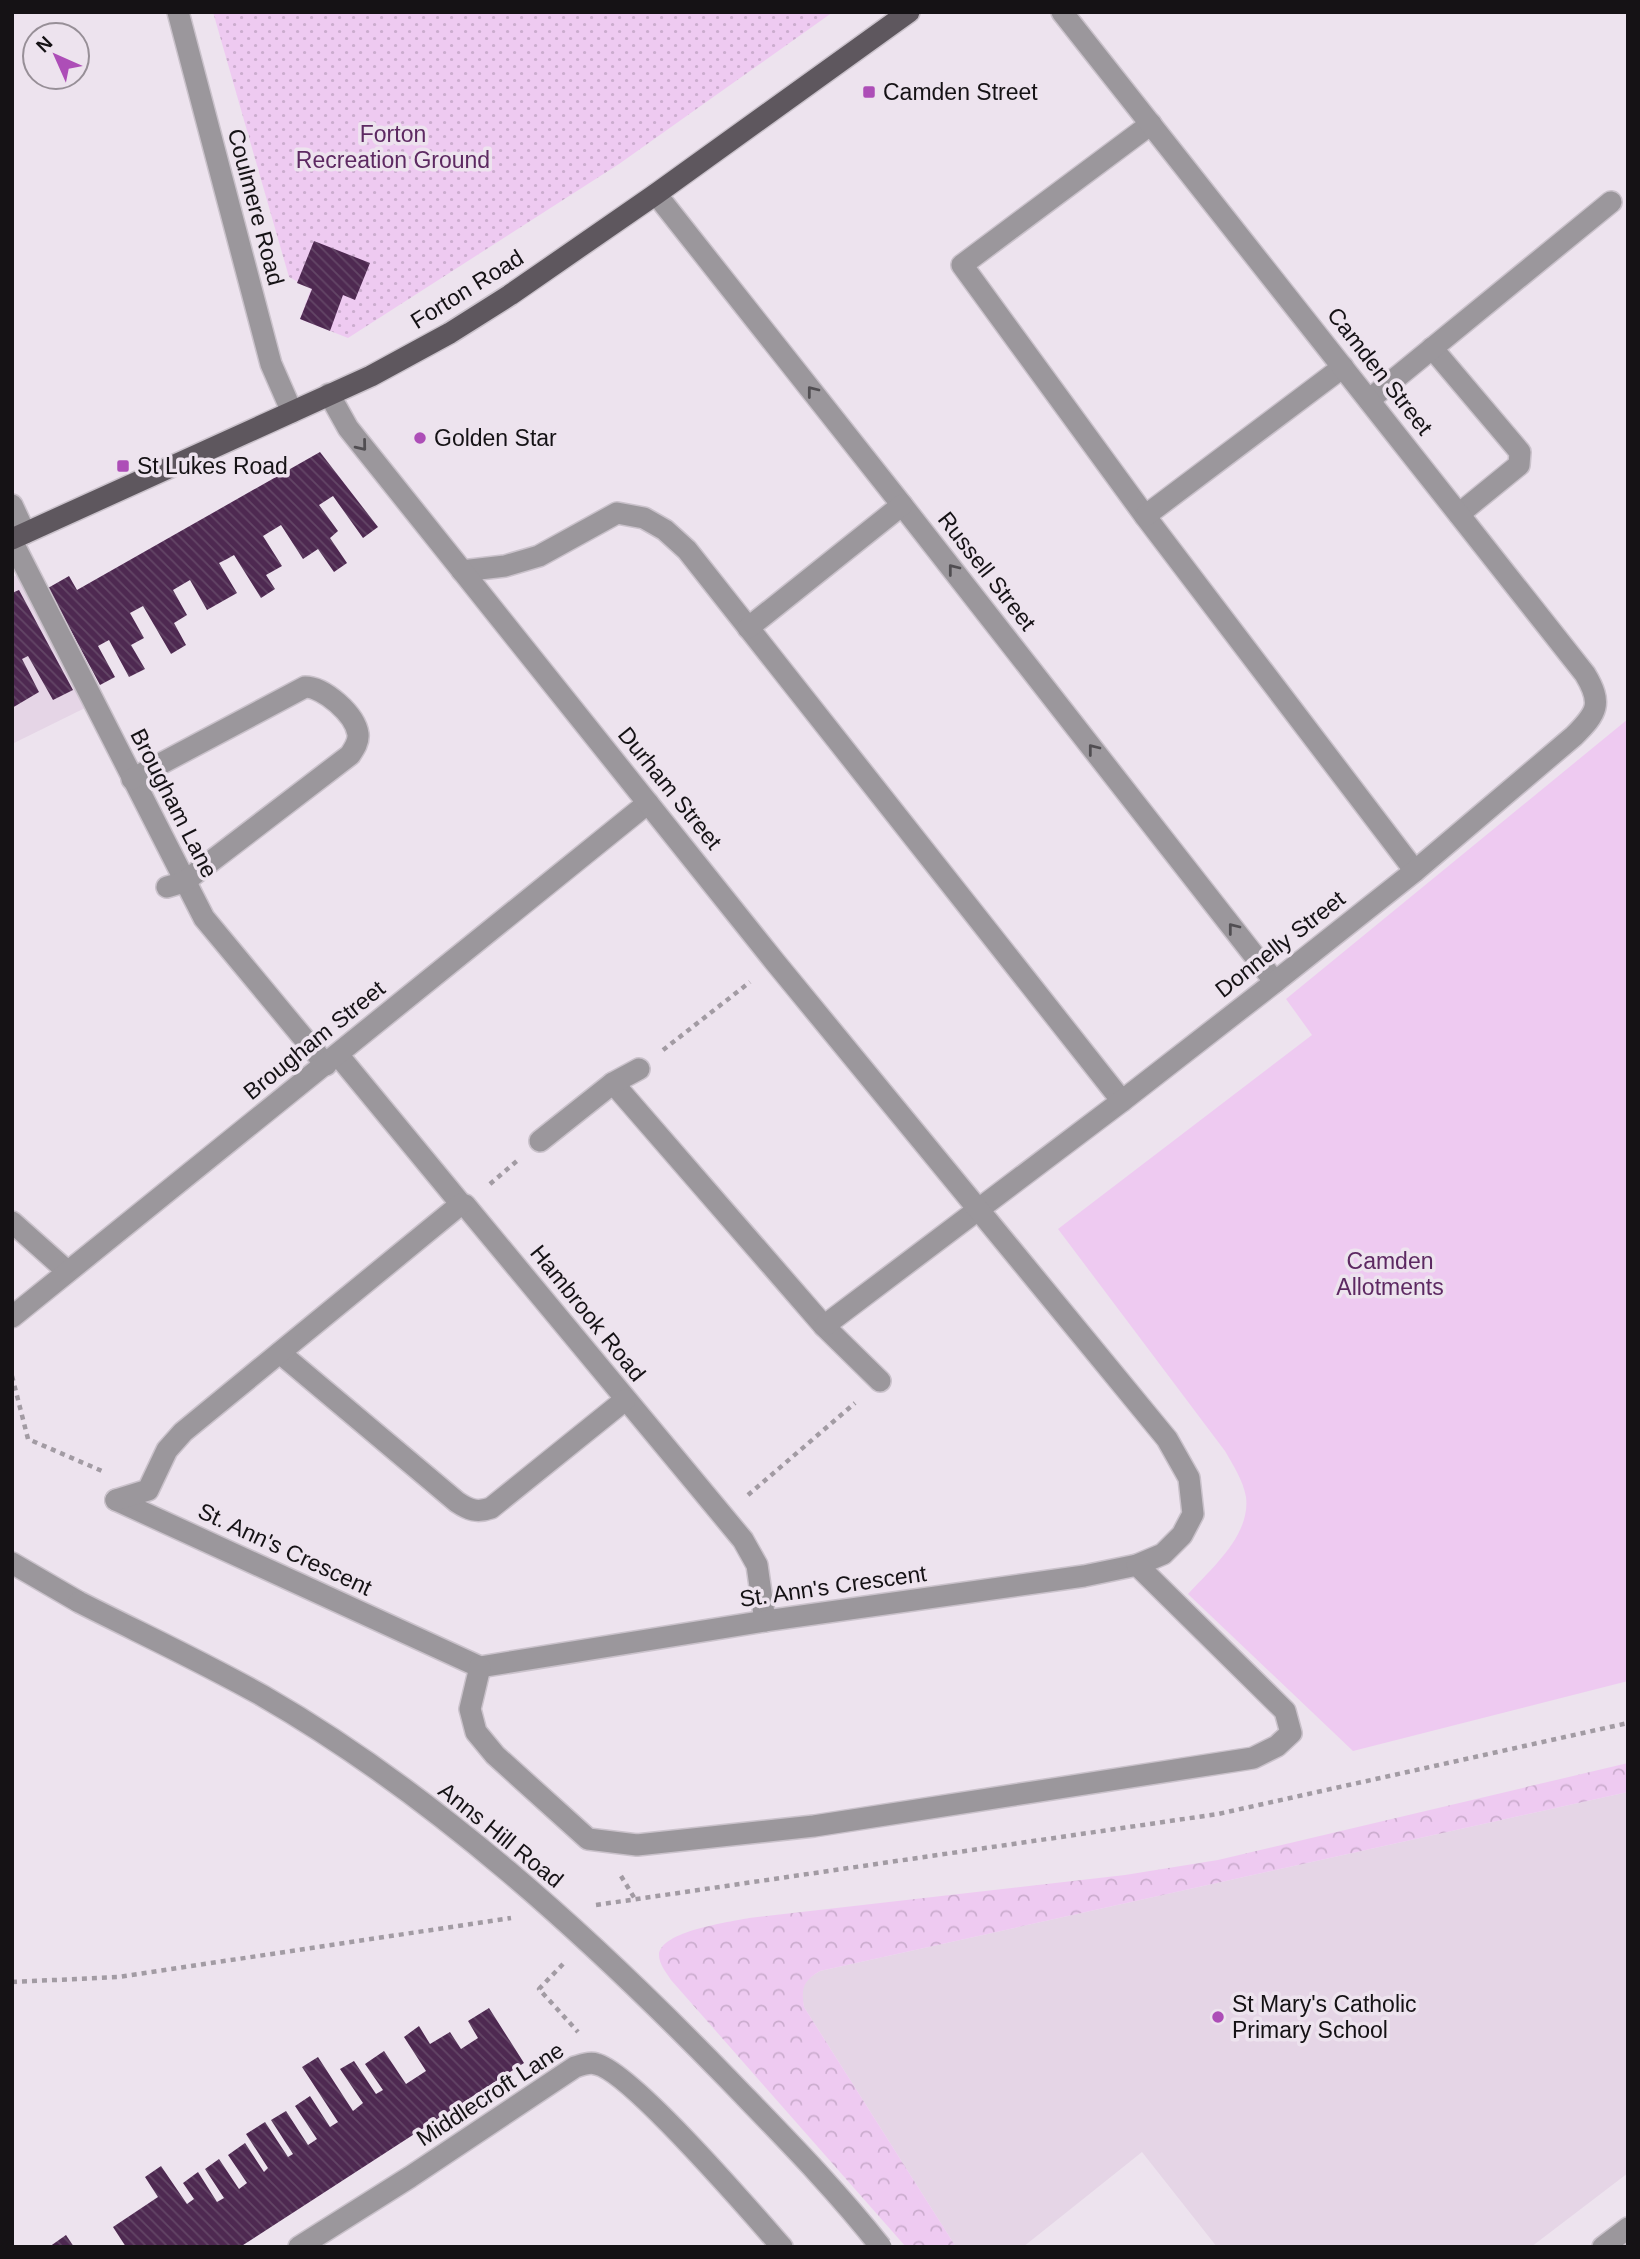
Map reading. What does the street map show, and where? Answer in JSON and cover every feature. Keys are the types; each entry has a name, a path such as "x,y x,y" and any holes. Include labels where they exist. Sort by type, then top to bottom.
{"main road":[{"name":"Forton Road","path":"17,538 401,360 480,316 656,194 909,12"}],"street":[{"name":"Coulmere Road","path":"178,12 271,364 292,412"},
{"name":"Camden Street","path":"1062,12 1585,674 1594,688 1597,700"},
{"path":"1151,124 962,265 1145,516 1415,871"},
{"name":"Russell Street","path":"656,194 1275,982"},
{"path":"1368,400 1611,202"},
{"path":"1432,348 1520,452 1519,465 1459,514"},
{"path":"1145,516 1342,367"},
{"name":"Durham Street","path":"329,394 348,428 400,494 977,1210"},
{"name":"Brougham Lane","path":"12,505 17,538 176,885 332,1060"},
{"path":"748,628 902,505"},
{"path":"462,571 505,566 539,556 617,513 644,518 665,530 687,550 1122,1101"},
{"path":"121,770 305,687 315,687 325,692 354,723 358,734 350,755 176,885"},
{"name":"Donnelly Street","path":"824,1326 1122,1101 1415,871 1574,736 1594,714 1597,700"},
{"name":"Brougham Street","path":"12,1317 648,803"},
{"name":"Hambrook Road","path":"332,1060 463,1204 751,1552 757,1565 765,1622"},
{"path":"540,1141 613,1083 639,1069"},
{"path":"613,1083 824,1326 880,1381"},
{"path":"148,1490 167,1450 183,1432 463,1204"},
{"name":"St. Ann's Crescent","path":"148,1490 116,1500 480,1667 1084,1576 1137,1565 1163,1554 1182,1535 1194,1514 1189,1478 1167,1439 977,1210"},
{"path":"12,1222 67,1271"},
{"path":"280,1353 469,1510 491,1508 625,1400"},
{"name":"Anns Hill Road","path":"12,1563 79,1602 263,1696 361,1759 482,1849 672,2021 811,2164 881,2247"},
{"path":"480,1667 470,1709 476,1732 495,1755 588,1839 637,1846 814,1826 1033,1793 1253,1758 1277,1746 1291,1733 1285,1711 1137,1565"},
{"name":"Middlecroft Lane","path":"299,2247 575,2067 596,2064 611,2071 652,2108 707,2163 782,2247"},
{"path":"1603,2247 1628,2228"}],"path":[{"path":"639,1069 775,962"},
{"path":"463,1204 540,1141"},
{"path":"12,1376 28,1438 148,1490"},
{"path":"723,1516 880,1381"},
{"path":"595,1905 1218,1814 1628,1723"},
{"path":"12,1982 118,1977 513,1917"},
{"path":"585,1940 539,1989 586,2040 596,2064"}],"shaded area":[{"path":"17,575 85,708 12,744 12,577"},
{"name":"St Mary's Catholic Primary School","path":"1628,1792 1628,2173 1531,2247 1217,2247 1142,2152 1023,2247 956,2247 804,2007 801,1990 807,1979 820,1971"}],"green space":[{"name":"Forton Recreation Ground","path":"213,12 833,12 619,164 348,338 300,319 311,289 289,277"},
{"name":"Camden Allotments","path":"1628,719 1628,1681 1353,1751 1188,1594 1236,1538 1246,1511 1243,1485 1225,1451 1058,1229 1312,1035 1286,999"},
{"path":"1628,1763 1628,1792 820,1971 814,1975 804,1986 804,2007 956,2247 906,2247 671,1980 659,1958 662,1947 671,1940 697,1929 727,1922 1125,1875 1218,1860"}],"building":[{"path":"314,241 370,263 355,300 343,295 330,331 300,319 312,289 297,283"},
{"path":"320,452 378,527 363,538 333,496 319,505 338,531 330,538 347,563 334,572 318,549 303,559 281,525 263,536 282,566 266,575 275,589 261,598 234,555 219,563 237,593 207,610 190,580 173,590 187,615 174,623 186,645 171,654 143,606 130,613 144,638 131,645 145,669 129,677 109,640 98,646 115,677 100,685 48,588 69,576 77,590"},
{"path":"19,590 73,690 53,700 28,656 22,659 39,692 12,708 12,593"},
{"path":"489,2008 524,2063 240,2247 126,2247 113,2227 158,2197 145,2177 161,2166 187,2204 194,2199 183,2183 198,2172 217,2202 224,2198 205,2169 219,2159 239,2189 247,2183 228,2155 245,2143 264,2172 268,2168 246,2134 265,2122 288,2157 293,2154 271,2120 286,2111 308,2145 317,2139 295,2106 310,2096 330,2127 338,2122 302,2067 318,2057 353,2111 363,2103 340,2069 354,2061 376,2094 383,2090 365,2064 384,2051 406,2084 426,2071 404,2037 419,2026 430,2044 450,2032 461,2049 478,2038 468,2021"},
{"path":"66,2235 74,2247 49,2247"}],"place":[{"name":"Camden Street","path":"869,92"},
{"name":"Golden Star","path":"420,438"},
{"name":"St Lukes Road","path":"123,466"},
{"name":"St Mary's Catholic Primary School","path":"1218,2017"}]}
